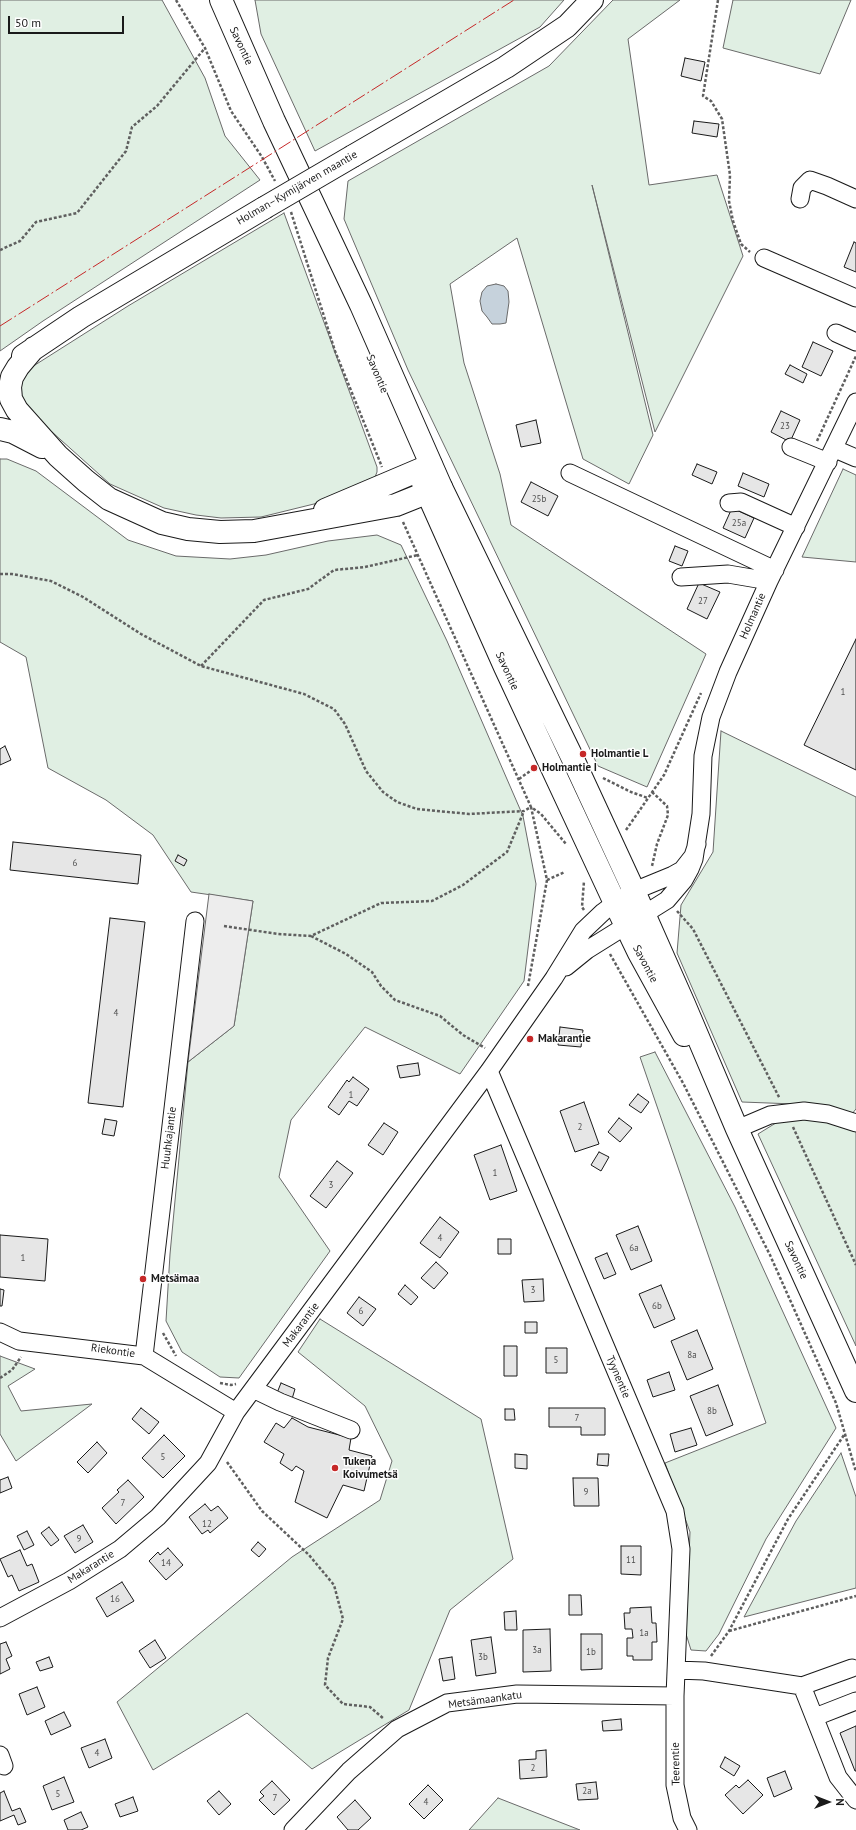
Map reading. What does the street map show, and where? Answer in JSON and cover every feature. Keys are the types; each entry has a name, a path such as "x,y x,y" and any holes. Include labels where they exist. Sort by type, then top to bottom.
{"main road":[{"name":"Savontie","path":"221,0 310,198 361,305 505,667 646,966 737,1129"},
{"name":"Savontie","path":"238,0 262,92"},
{"name":"Holman–Kymijärven maantie","path":"0,374 34,348 124,290 506,67 566,26 592,0"},
{"path":"34,348 18,367 12,377 10,387 11,399 17,410 58,456 109,499 162,523 188,529 220,532 254,531 396,505 434,489"},
{"path":"0,428 28,439 58,456"},
{"path":"289,525 425,468"},
{"name":"Savontie","path":"434,489 572,757 634,891 737,1129 856,1391"}],"street":[{"path":"800,199 802,188 810,180 856,199"},
{"path":"764,258 856,298"},
{"path":"836,333 856,342"},
{"name":"Holmantie","path":"626,926 667,900 684,880 690,869 697,844 701,814 703,756 711,716 728,672 772,576 856,402"},
{"path":"791,447 831,455 856,458"},
{"path":"570,473 772,576"},
{"path":"729,503 741,502 796,527"},
{"path":"681,577 728,574 772,576"},
{"name":"Holmantie","path":"634,891 673,876 682,870 693,856 697,844"},
{"name":"Makarantie","path":"2,1613 70,1581 120,1549 158,1517 208,1463 236,1412 248,1385 489,1071 554,978 583,931 603,912 634,891"},
{"name":"Huuhkajantie","path":"144,1356 195,921"},
{"name":"Makarantie","path":"554,978 573,959 626,926"},
{"name":"Tyynentie","path":"489,1071 675,1511 681,1549 675,1696"},
{"path":"737,1129 770,1115 804,1111 828,1114 856,1122"},
{"name":"Riekontie","path":"0,1332 19,1341 144,1356 236,1412"},
{"path":"248,1385 280,1402 351,1430"},
{"path":"676,1670 704,1671 802,1686 852,1668"},
{"path":"802,1686 838,1777 856,1800"},
{"name":"Metsämaankatu","path":"293,1830 349,1771 397,1729 447,1703 518,1694 675,1696"},
{"name":"Teerentie","path":"675,1696 675,1785 682,1818 688,1830"},
{"path":"814,1717 856,1701"}],"path":[{"path":"718,0 716,4 703,96 711,101 722,119 730,175 729,201 733,221 741,244 750,252 764,258"},
{"path":"0,250 20,241 36,222 77,213 126,150 132,127 157,106 205,48"},
{"path":"201,666 264,600 308,589 334,570 365,567 418,555"},
{"path":"0,574 12,574 51,581 83,597 141,634 201,666 304,694 334,709 345,724 366,771 383,792 397,802 417,809 469,814 524,811 531,807 547,880 527,991"},
{"path":"518,778 534,768"},
{"path":"601,778 648,798"},
{"path":"652,792 667,806 668,815 657,844 651,871 658,881"},
{"path":"311,936 381,903 432,900 462,885 507,852 524,811"},
{"path":"547,880 566,872"},
{"path":"667,900 694,929 786,1113 856,1265"},
{"path":"224,926 278,934 311,936 346,954 372,972 395,1000 440,1016 463,1035 486,1048"},
{"path":"481,1054 490,1042"},
{"path":"149,1308 176,1356"},
{"path":"1,1376 12,1370 32,1343"},
{"path":"214,1382 231,1385 248,1385"},
{"path":"704,1671 710,1657 729,1631 788,1519 845,1435"},
{"path":"216,1447 262,1512 310,1555 334,1585 343,1619 328,1658 326,1685 343,1704 370,1707 397,1729"},
{"path":"729,1631 856,1596"}],"green space":[{"path":"0,0 162,0 205,78 225,136 260,180 43,321 0,351"},
{"path":"255,0 564,0 540,27 315,151 261,34"},
{"path":"613,0 680,0 628,39 649,185 717,175 743,256 655,432 592,185 653,435 629,484 583,459 517,238 450,284 464,363 500,474 511,525 706,654 647,787 598,766 408,370 344,219 348,181 549,66"},
{"path":"733,0 851,0 820,74 723,48"},
{"path":"284,213 377,467 375,477 322,502 261,517 221,518 196,515 164,508 110,484 32,414 21,401 21,379 35,365 128,306"},
{"path":"0,459 7,459 36,471 128,540 176,556 230,559 266,555 328,541 377,535 401,545 447,641 523,816 536,884 524,981 460,1074 365,1027 291,1120 279,1177 330,1251 239,1378 220,1377 182,1352 166,1321 170,1254 188,1062 234,1026 253,901 191,892 153,835 106,800 48,768 26,657 0,642"},
{"path":"843,469 856,475 856,562 802,557"},
{"path":"721,731 856,797 856,1109 851,1115 821,1105 742,1102 677,953 681,905 713,852"},
{"path":"655,1052 735,1207 836,1428 766,1539 719,1634 706,1651 691,1650 686,1634 690,1532 665,1463 766,1423 640,1057"},
{"path":"803,1118 833,1122 856,1130 856,1346 758,1134 779,1121"},
{"path":"320,1319 481,1419 513,1559 450,1610 409,1710 312,1769 247,1713 153,1770 117,1702 292,1557 380,1500 392,1461 365,1406 298,1352"},
{"path":"0,1356 35,1369 8,1386 21,1411 92,1404 16,1461 0,1434"},
{"path":"841,1453 856,1497 856,1588 744,1617 796,1521"},
{"path":"498,1798 580,1830 469,1830"}],"shaded area":[{"path":"496,284 504,286 508,291 509,302 506,323 492,324 482,311 480,301 482,292 487,286"},
{"path":"209,894 253,901 234,1026 188,1062"}],"building":[{"path":"685,58 705,62 701,81 681,76"},
{"path":"694,121 719,124 717,137 692,133"},
{"path":"854,242 856,243 856,272 844,267"},
{"path":"813,342 833,351 821,376 802,367"},
{"path":"790,365 807,374 803,383 785,374"},
{"path":"781,411 800,420 790,442 771,432"},
{"path":"536,420 541,443 521,447 516,425"},
{"path":"697,464 717,472 712,484 692,475"},
{"path":"743,473 769,484 764,497 738,486"},
{"path":"531,482 558,496 548,516 521,502"},
{"path":"732,508 754,518 745,538 723,528"},
{"path":"675,546 688,551 682,566 669,561"},
{"path":"699,583 720,592 707,619 687,609"},
{"path":"856,639 856,770 804,745"},
{"path":"5,746 11,760 0,765 0,749"},
{"path":"13,842 141,855 138,884 10,870"},
{"path":"178,855 187,860 184,866 175,861"},
{"path":"110,918 145,922 123,1107 88,1103"},
{"path":"560,1027 583,1030 581,1047 558,1045"},
{"path":"418,1063 420,1075 400,1078 397,1066"},
{"path":"353,1077 369,1089 357,1106 349,1101 339,1115 328,1107 347,1080 349,1082"},
{"path":"638,1094 649,1102 641,1113 629,1105"},
{"path":"584,1102 599,1144 575,1152 560,1111"},
{"path":"619,1118 632,1128 620,1142 608,1132"},
{"path":"105,1119 117,1121 114,1136 102,1134"},
{"path":"384,1123 398,1132 383,1155 368,1145"},
{"path":"501,1145 517,1191 490,1200 474,1155"},
{"path":"599,1152 609,1157 601,1171 591,1165"},
{"path":"337,1161 353,1173 326,1208 310,1196"},
{"path":"440,1217 459,1232 440,1258 420,1243"},
{"path":"638,1226 652,1261 631,1270 616,1235"},
{"path":"0,1235 48,1239 45,1281 0,1277"},
{"path":"498,1239 511,1239 511,1254 498,1254"},
{"path":"607,1253 616,1274 604,1279 595,1258"},
{"path":"436,1262 448,1273 434,1289 421,1278"},
{"path":"543,1279 544,1301 524,1302 522,1280"},
{"path":"405,1285 418,1297 411,1305 398,1294"},
{"path":"661,1285 675,1319 654,1328 639,1294"},
{"path":"0,1289 4,1290 2,1306 0,1306"},
{"path":"359,1297 376,1309 363,1326 347,1313"},
{"path":"525,1322 537,1322 537,1333 525,1333"},
{"path":"697,1330 713,1369 687,1380 671,1341"},
{"path":"504,1346 517,1346 517,1376 504,1376"},
{"path":"546,1348 567,1348 567,1373 546,1373"},
{"path":"669,1372 675,1390 653,1397 647,1380"},
{"path":"281,1383 295,1389 292,1399 277,1393"},
{"path":"718,1385 733,1425 706,1436 690,1396"},
{"path":"141,1408 159,1422 149,1434 132,1419"},
{"path":"549,1408 605,1408 605,1435 581,1435 581,1427 549,1427"},
{"path":"505,1409 514,1409 515,1420 505,1420"},
{"name":"Tukena Koivumetsä","path":"292,1418 308,1427 351,1438 349,1450 372,1456 364,1491 343,1485 327,1518 295,1502 304,1471 296,1466 292,1471 280,1463 284,1454 264,1442 276,1423 284,1428"},
{"path":"691,1428 697,1445 675,1452 670,1434"},
{"path":"164,1435 185,1456 163,1478 142,1458"},
{"path":"97,1442 107,1453 88,1473 77,1462"},
{"path":"515,1454 527,1455 527,1469 515,1468"},
{"path":"598,1454 609,1454 608,1466 597,1465"},
{"path":"8,1477 12,1488 0,1493 0,1480"},
{"path":"573,1478 598,1478 599,1506 574,1506"},
{"path":"128,1480 144,1497 116,1524 102,1508 119,1492 117,1490"},
{"path":"205,1504 211,1511 218,1506 228,1518 210,1533 208,1530 202,1534 189,1517"},
{"path":"83,1525 93,1542 75,1553 64,1536"},
{"path":"49,1527 59,1540 51,1546 41,1533"},
{"path":"27,1531 34,1545 24,1550 17,1536"},
{"path":"258,1542 266,1549 259,1557 251,1550"},
{"path":"621,1546 641,1546 641,1575 621,1574"},
{"path":"168,1548 183,1565 166,1580 149,1561 158,1552 160,1555"},
{"path":"20,1550 27,1566 32,1564 39,1582 19,1591 12,1575 8,1577 0,1559"},
{"path":"122,1582 134,1601 107,1617 96,1598"},
{"path":"569,1595 581,1595 582,1615 569,1615"},
{"path":"651,1607 652,1623 656,1623 657,1642 652,1642 652,1660 633,1660 633,1656 627,1656 627,1638 633,1638 632,1629 625,1629 624,1613 630,1613 630,1608"},
{"path":"516,1611 517,1630 505,1630 504,1612"},
{"path":"550,1629 551,1671 523,1672 523,1630"},
{"path":"581,1634 602,1634 602,1669 581,1670"},
{"path":"491,1637 496,1673 476,1676 471,1640"},
{"path":"155,1640 166,1658 150,1668 139,1651"},
{"path":"6,1642 12,1656 6,1659 10,1669 0,1674 0,1644"},
{"path":"49,1657 53,1667 40,1671 36,1662"},
{"path":"452,1657 455,1679 443,1681 439,1659"},
{"path":"37,1687 45,1707 27,1715 19,1694"},
{"path":"64,1712 71,1726 51,1735 45,1721"},
{"path":"621,1719 622,1730 603,1731 602,1721"},
{"path":"856,1726 856,1771 855,1771 840,1733"},
{"path":"105,1739 112,1758 89,1768 81,1748"},
{"path":"546,1750 547,1777 520,1779 519,1760 536,1759 536,1751"},
{"path":"725,1757 740,1766 734,1776 720,1767"},
{"path":"785,1771 792,1789 774,1797 767,1778"},
{"path":"64,1777 74,1802 52,1810 43,1786"},
{"path":"748,1780 763,1795 743,1814 725,1795 736,1785 739,1788"},
{"path":"272,1781 290,1800 274,1815 259,1800 264,1796 260,1792"},
{"path":"596,1782 598,1799 578,1800 576,1784"},
{"path":"428,1785 443,1800 424,1819 409,1804"},
{"path":"4,1791 12,1811 20,1808 26,1822 18,1825 14,1815 0,1821 0,1793"},
{"path":"219,1791 231,1804 219,1815 207,1801"},
{"path":"133,1797 138,1811 120,1817 115,1804"},
{"path":"355,1800 371,1818 358,1830 348,1830 337,1817"},
{"path":"81,1812 88,1827 81,1830 68,1830 64,1820"}],"power":[{"path":"0,326 514,0"}],"place":[{"name":"Holmantie L","path":"583,754"},
{"name":"Holmantie I","path":"534,768"},
{"name":"Makarantie","path":"530,1039"},
{"name":"Metsämaa","path":"143,1279"},
{"name":"Tukena Koivumetsä","path":"335,1468"}]}
